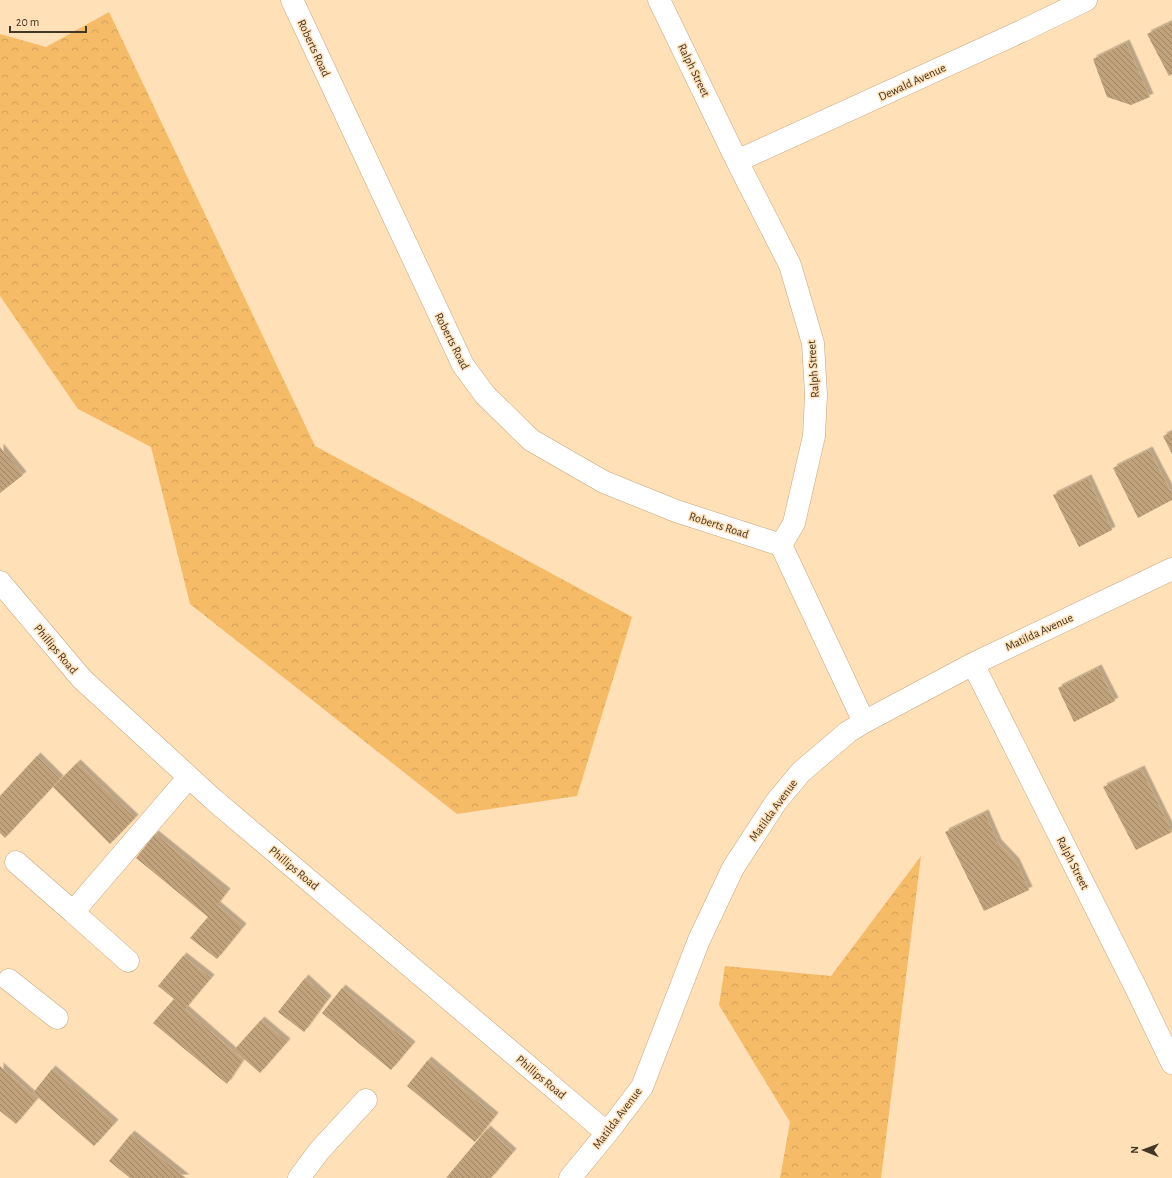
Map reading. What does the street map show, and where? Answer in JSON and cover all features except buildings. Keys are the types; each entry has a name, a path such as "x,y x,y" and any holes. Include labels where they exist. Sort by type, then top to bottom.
{"street":[{"name":"Roberts Road","path":"292,0 463,365 485,395 531,440 604,482 676,511 781,545"},
{"name":"Ralph Street","path":"659,0 790,265 813,342 816,395 814,436 794,523 781,545"},
{"name":"Dewald Avenue","path":"738,161 1015,35 1086,0"},
{"path":"781,545 864,722"},
{"name":"Matilda Avenue","path":"570,1178 642,1087 699,940 733,868 776,802 801,772 848,732 864,722 973,664 1172,569"},
{"name":"Phillips Road","path":"0,582 82,679 214,800 607,1133"},
{"name":"Ralph Street","path":"973,664 1136,988 1172,1063"},
{"path":"73,912 189,777"},
{"path":"16,862 128,961"},
{"path":"3,981 57,1018"},
{"path":"300,1178 319,1151 366,1100"}],"green space":[{"path":"109,12 315,446 632,617 577,796 457,814 190,604 151,447 78,409 0,296 0,34 46,47"},
{"path":"921,856 881,1178 780,1178 790,1122 719,1005 725,966 831,976"}]}
